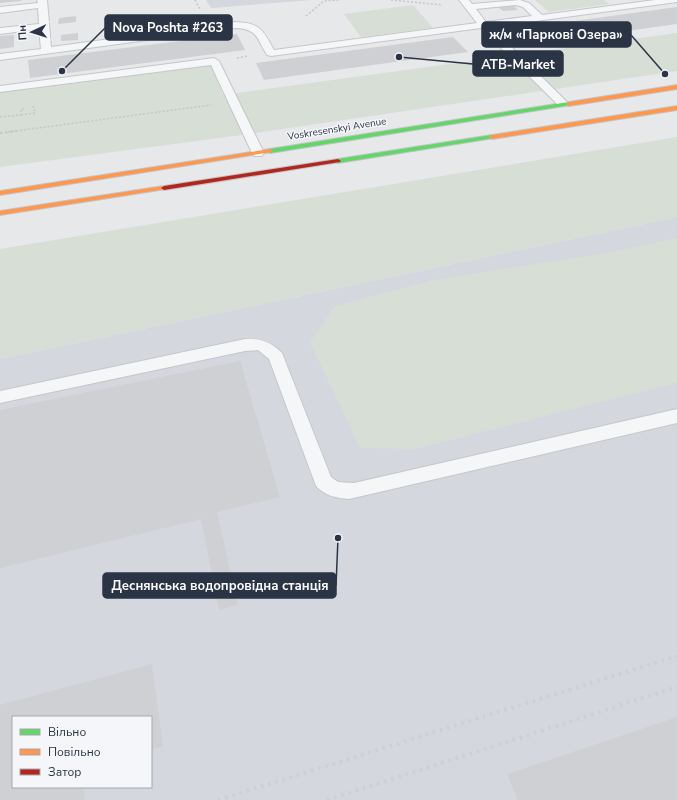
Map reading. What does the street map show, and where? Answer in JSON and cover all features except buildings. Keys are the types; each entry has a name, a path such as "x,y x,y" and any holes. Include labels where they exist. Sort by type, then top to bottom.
{"main road":[{"name":"Voskresenskyi Avenue","path":"0,193 677,87"},
{"path":"0,213 677,108"}],"lane":[{"path":"0,58 236,25 252,26 257,30 270,53 676,0"},
{"path":"0,10 43,2 46,51"},
{"path":"467,4 517,2 526,5 540,18"},
{"path":"467,4 484,26 563,104"},
{"path":"0,31 44,26"},
{"path":"0,89 214,61 258,153"},
{"path":"0,397 245,345 262,345 269,348 276,357 323,481 327,486 338,491 354,491 677,416"}],"path":[{"path":"306,16 324,1 340,0"},
{"path":"391,0 467,4"},
{"path":"214,61 270,53"},
{"path":"0,133 62,126 233,101"},
{"path":"21,115 35,113 34,107 30,108"}],"shaded area":[{"path":"206,0 312,0 211,8"},
{"path":"535,0 604,0 609,4 549,12"},
{"path":"413,5 433,28 361,37 344,14"},
{"path":"677,33 677,71 249,134 0,167 0,86 208,59 223,95"},
{"path":"677,137 677,217 0,359 0,249"},
{"path":"677,217 677,800 0,800 0,359"},
{"path":"677,238 677,383 415,449 360,448 310,342 335,306 433,280 607,253"}],"railway":[{"path":"218,800 677,656"},
{"path":"327,800 677,687"}],"traffic: fast":[{"path":"270,151 569,104"},
{"path":"338,161 492,137"}],"traffic: slow":[{"path":"569,104 677,87"},
{"path":"492,137 677,108"},
{"path":"0,193 270,151"},
{"path":"0,213 164,188"}],"traffic: jam":[{"path":"164,188 338,161"}],"place":[{"name":"ATB-Market","path":"399,57"},
{"name":"Nova Poshta #263","path":"62,71"},
{"name":"ж/м «Паркові Озера»","path":"665,74"},
{"name":"Деснянська водопровідна станція","path":"338,538"}]}
